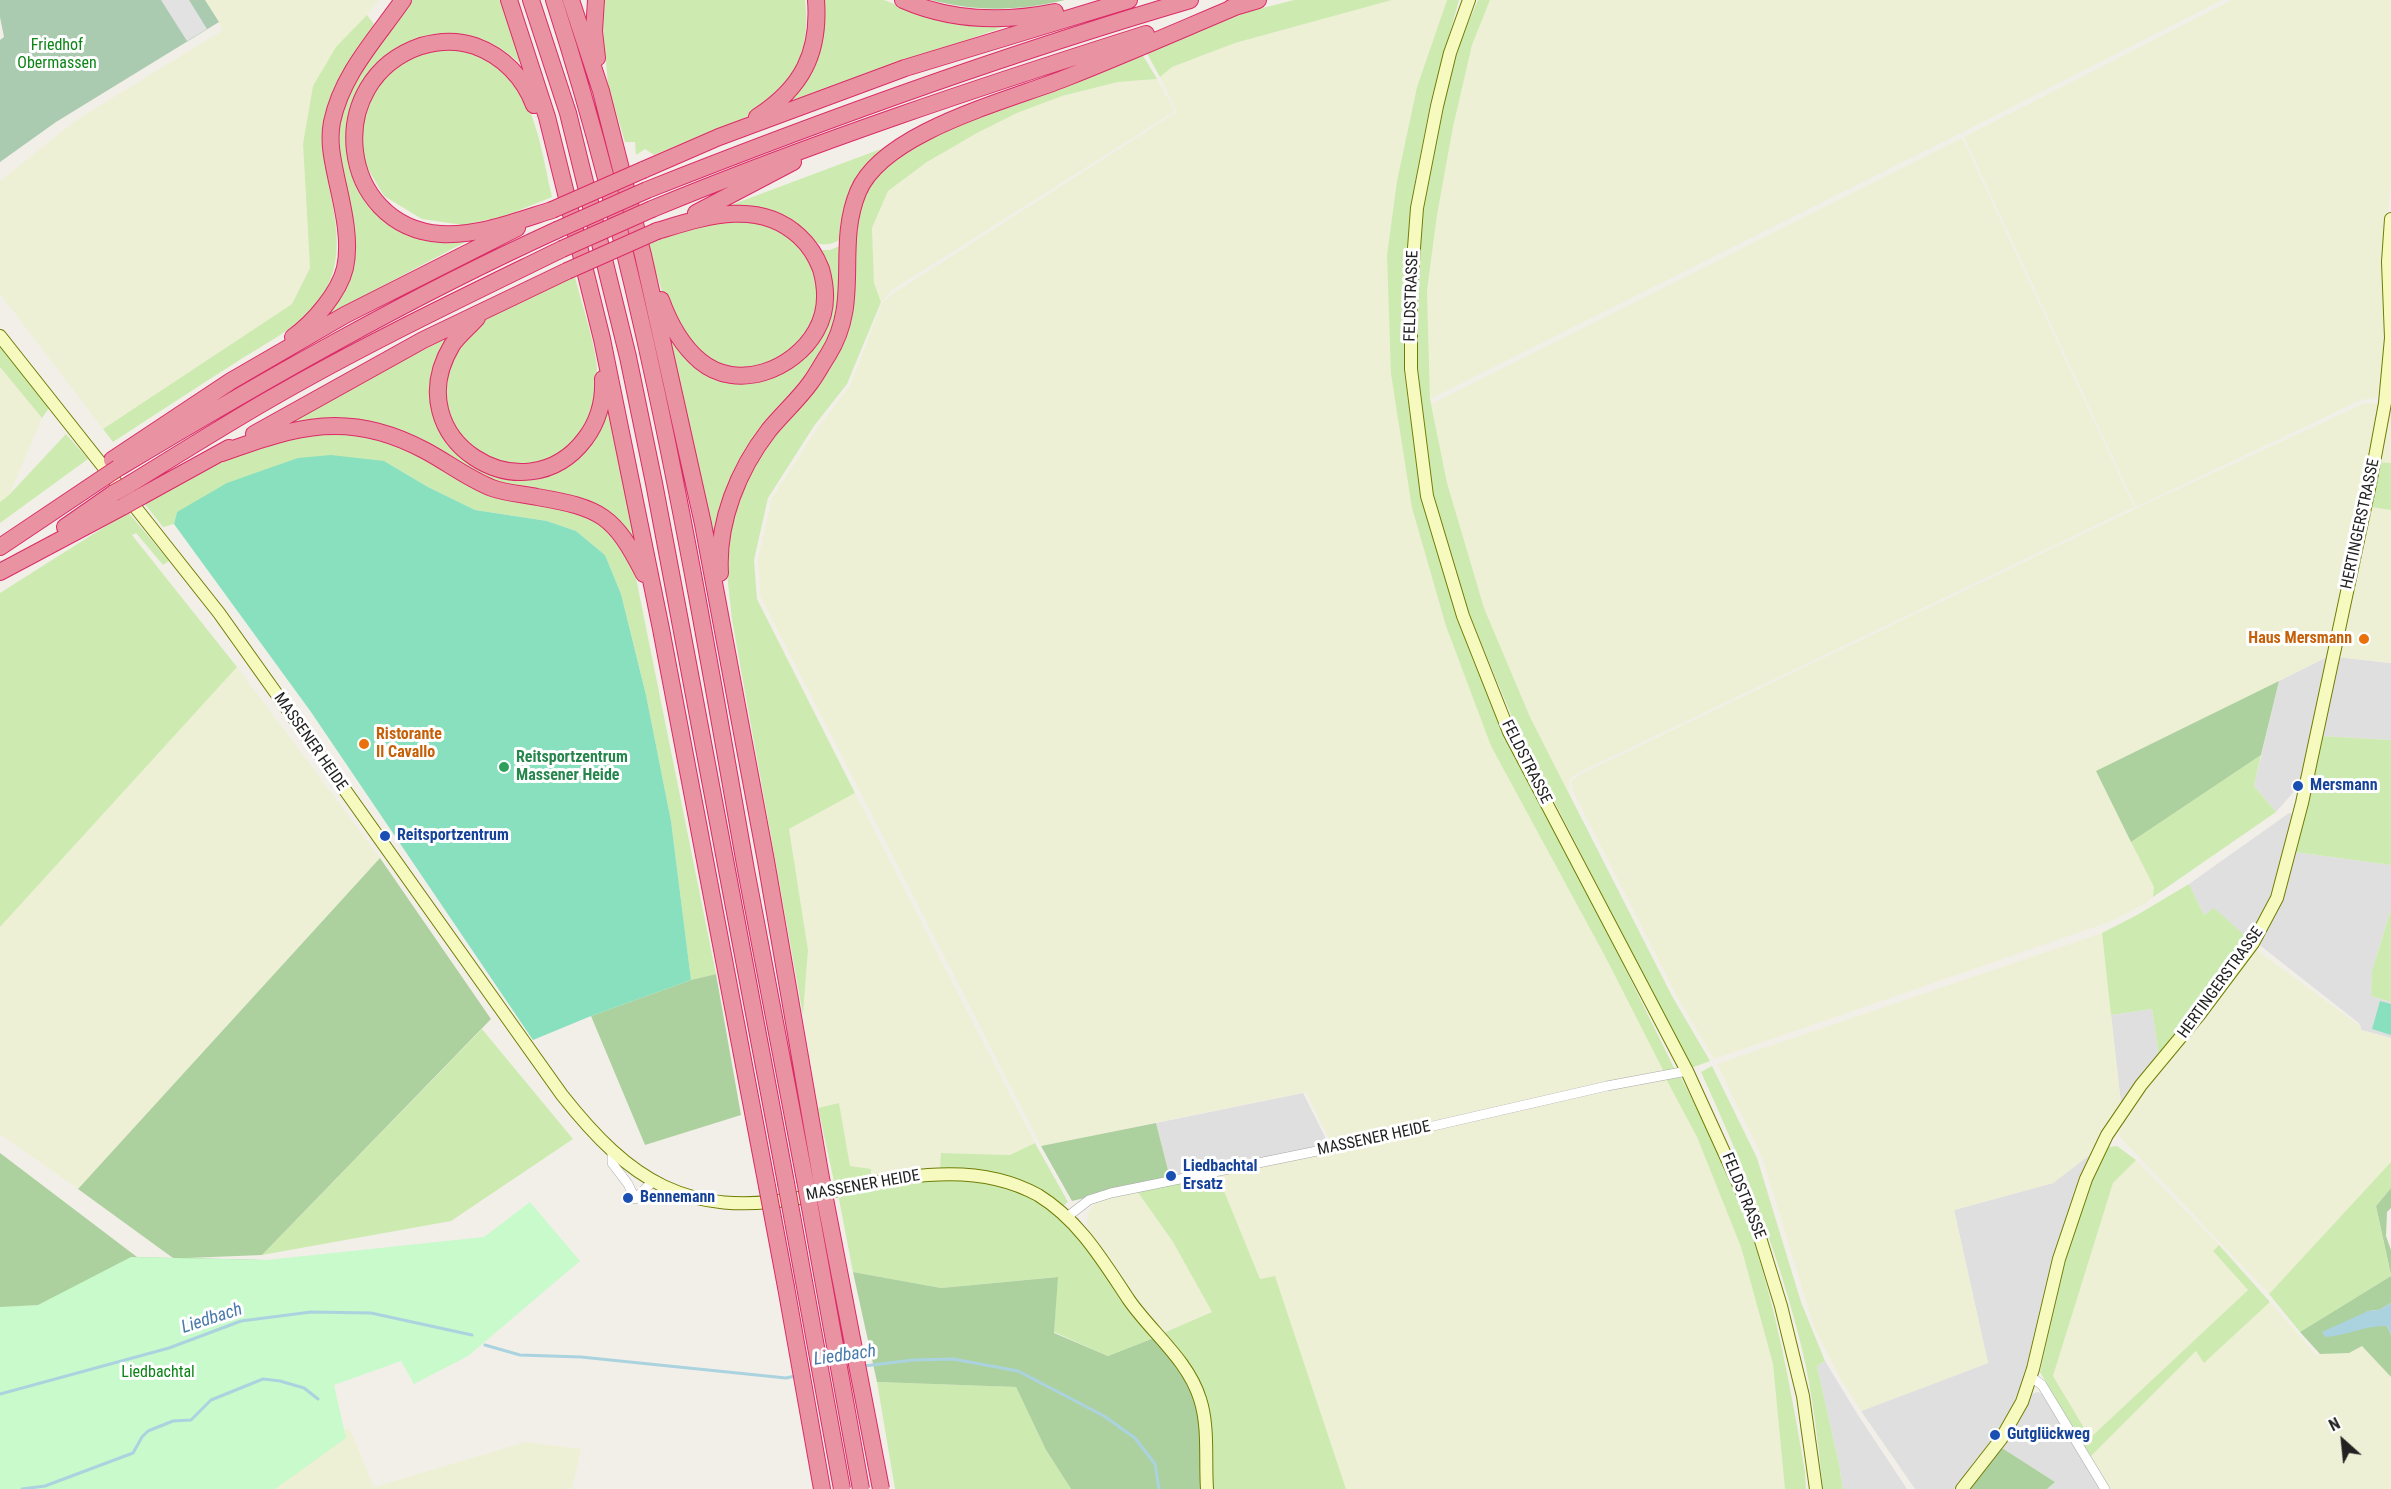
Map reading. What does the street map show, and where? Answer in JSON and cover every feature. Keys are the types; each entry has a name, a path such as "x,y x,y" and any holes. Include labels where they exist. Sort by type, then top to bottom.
{"highway":[{"path":"0,547 302,330 323,308 345,269 346,243 343,209 331,148 332,124 348,77 403,0"},
{"path":"509,0 547,117 602,339 661,629 822,1489"},
{"path":"531,0 568,113 628,357 654,483 842,1489"},
{"path":"554,0 599,148 649,349 705,633 747,872 881,1489"},
{"path":"571,0 601,91 643,255 722,616 861,1489"},
{"path":"596,0 594,31 601,91"},
{"path":"719,138 773,107 798,80 809,63 814,46 818,22 816,0"},
{"path":"903,0 935,12 988,19 1034,16 1118,0"},
{"path":"231,381 345,315 552,210 643,170 719,138 905,68 1129,0"},
{"path":"115,464 351,332 446,283 647,190 916,87 1117,21 1190,0"},
{"path":"0,572 135,490 291,388 456,300 562,249 738,173 850,132 964,92 1258,0"},
{"path":"722,616 719,564 727,512 747,464 769,430 810,383 834,346 846,313 848,227 858,191 876,165 912,140 977,110 1067,78 1240,5"},
{"path":"552,210 500,226 456,234 426,231 398,220 380,206 360,174 353,143 359,104 370,83 389,64 409,51 429,44 447,42 475,46 499,57 526,88 560,176"},
{"path":"222,453 413,346 515,295 718,202 850,132"},
{"path":"643,255 666,314 676,332 700,362 714,370 729,374 764,373 796,357 818,329 825,303 825,288 816,257 805,241 779,220 739,212 695,219 657,231"},
{"path":"515,295 477,319 453,343 443,363 438,382 437,402 444,424 454,441 473,458 496,468 520,473 548,468 575,453 591,431 604,393 602,339"},
{"path":"135,490 222,453 273,435 305,428 336,425 366,428 399,438 425,450 468,477 494,489 575,504 598,514 618,529 628,543 645,576 661,629"}],"street":[{"name":"FELDSTRASSE","path":"1469,0 1450,53 1442,84 1417,208 1411,288 1411,369 1427,496 1462,616 1509,732 1688,1071 1754,1218 1781,1306 1803,1396 1816,1489"},
{"name":"HERTINGERSTRASSE","path":"1962,1489 2009,1427 2022,1402 2031,1377 2059,1259 2086,1179 2108,1135 2141,1085 2199,1015 2253,944 2277,898 2285,873 2355,557 2385,403 2391,338 2388,262 2391,219"},
{"name":"MASSENER HEIDE","path":"0,336 219,613 562,1095 612,1152 652,1182 687,1196 709,1200 747,1203 796,1198 916,1176 975,1175 998,1179 1024,1188 1067,1217 1093,1247 1134,1307 1184,1368 1196,1388 1203,1411 1207,1489"},
{"name":"MASSENER HEIDE","path":"1067,1217 1089,1200 1111,1192 1352,1144 1607,1086 1688,1071"},
{"name":"MASSENER HEIDE","path":"612,1152 612,1163 628,1184 635,1198 652,1182"},
{"path":"2031,1377 2042,1385 2105,1489"}],"shaded area":[{"path":"161,0 189,0 207,29 187,41"},
{"path":"2329,656 2313,734 2298,787 2276,812 2254,786 2279,681"},
{"path":"2337,657 2391,663 2391,740 2321,736"},
{"path":"2289,813 2294,814 2273,896 2250,940 2214,909 2204,915 2189,884"},
{"path":"2295,852 2391,865 2391,909 2372,971 2371,996 2391,1002 2391,1038 2361,1030 2360,1024 2257,943 2289,874"},
{"path":"2152,1009 2159,1056 2121,1104 2111,1015"},
{"path":"1303,1093 1329,1145 1170,1178 1156,1123"},
{"path":"2092,1153 2029,1368 2015,1401 1995,1435 1954,1489 1915,1489 1861,1411 1988,1363 1954,1210 2053,1183"},
{"path":"1825,1361 1907,1489 1843,1489 1817,1366"},
{"path":"2038,1392 2047,1397 2102,1489 2047,1489 2055,1482 2002,1448 2031,1394"}],"green space":[{"name":"Friedhof Obermassen","path":"0,0 205,0 219,22 56,122 0,162 0,40 4,37 0,17"},
{"path":"205,0 379,0 367,15 303,144 310,268 292,304 103,429 0,294 0,181 75,121 223,30"},
{"path":"408,0 502,0 523,66 486,41 462,34 438,34 415,40 394,51 376,66 362,85 352,107 347,131 348,159 354,176 400,227 471,239 320,319 345,282 337,142 341,110 350,85"},
{"path":"605,0 805,0 805,40 791,76 775,98 765,106 735,122 654,155 645,149 636,155 635,142 625,142 608,86 603,27"},
{"path":"821,0 884,0 919,14 1018,22 789,102"},
{"path":"931,0 1065,0 998,9 964,7"},
{"path":"1294,0 1392,0 1235,43 1172,67 1160,77 1145,50 1243,13"},
{"path":"1392,0 1447,0 1417,87 1397,181 1387,255 1412,508 1446,626 1491,745 1607,960 1665,1074 1332,1145 1306,1092 1041,1146 760,596 758,559 772,498 818,427 850,386 882,303 894,293 1177,112 1160,77 1172,67 1235,43"},
{"path":"1447,0 1459,0 1431,100 1411,204 1405,278 1404,371 1422,502 1457,618 1504,734 1615,948 1676,1072 1665,1074 1607,960 1491,746 1446,626 1412,508 1391,374 1387,255 1397,181 1417,87"},
{"path":"1478,0 1490,0 1472,45 1453,127 1437,215 1427,291 1430,399 1447,483 1484,608 1530,717 1672,996 1710,1061 1691,1068 1517,729 1469,614 1432,489 1418,371 1417,290 1422,207 1441,109 1462,37"},
{"path":"1490,0 2222,0 1430,399 1427,291 1437,215 1453,127 1472,45"},
{"path":"2232,0 2391,0 2391,187 2387,218 2386,338 2381,397 2361,400 2136,507 1964,137"},
{"path":"367,15 374,24 335,87 326,115 324,151 337,233 337,253 333,273 324,294 307,314 284,333 113,442 103,429 292,304 310,268 303,144 313,86 336,47"},
{"path":"451,48 491,60 514,81 536,128 552,197 505,216 463,225 422,219 384,196 365,164 360,131 368,103 384,78 404,61 427,51"},
{"path":"1141,52 1157,79 1118,82 1062,96 1017,113 927,162 888,191 872,228 874,283 881,302 847,384 814,426 768,498 754,560 757,599 855,793 789,829 808,950 803,1015 732,620 726,565 733,512 751,466 838,348 852,227 862,193 879,169 914,142"},
{"path":"1157,79 1175,111 892,290 881,302 874,283 872,228 888,191 927,162 1017,113 1062,96 1118,82"},
{"path":"1962,138 2134,507 1580,772 1569,779 1569,792 1530,717 1484,608 1447,483 1431,404"},
{"path":"894,144 873,163 844,236 833,243 820,244 732,208 731,205"},
{"path":"757,218 801,245 817,273 818,315 794,354 747,371 704,359 669,313 647,245 694,225"},
{"path":"844,244 844,272 830,344 764,429 717,552 669,338 683,355 748,383 823,330 820,250 830,250"},
{"path":"575,277 597,363 598,392 594,409 580,433 557,455 530,464 503,462 478,450 458,431 447,406 446,377 459,345 481,322 528,295"},
{"path":"452,335 434,404 495,472 578,454 607,393 640,548 621,526 497,485 401,436 288,425 286,421"},
{"path":"0,346 49,408 42,418 0,367"},
{"path":"0,367 42,418 9,495 0,502"},
{"path":"2391,386 2391,463 2379,462"},
{"path":"2363,404 2381,404 2329,656 2097,771 2154,887 2153,897 2145,904 2109,922 1714,1059 1676,995 1573,791 1571,781 1581,774 2135,509"},
{"path":"331,432 376,438 429,461 599,522 615,537 634,568 716,974 691,980 671,821 646,695 621,594 605,555 576,531 547,521 475,510 428,487 384,461 177,512 174,524 163,527 144,503 204,470 261,445"},
{"path":"66,434 88,459 0,523 0,502"},
{"name":"Reitsportzentrum Massener Heide","path":"331,455 384,461 428,487 475,510 547,521 576,531 605,555 621,594 646,695 671,821 691,980 591,1016 533,1040 311,712 174,524 177,512 227,483 298,458"},
{"path":"2379,462 2391,463 2391,510 2371,507"},
{"path":"2371,507 2391,510 2391,663 2337,657"},
{"path":"128,512 169,561 163,565 136,533 132,535 237,667 0,927 0,593"},
{"path":"237,667 380,858 78,1189 0,1134 0,927"},
{"path":"2279,681 2261,755 2131,842 2096,771"},
{"path":"2321,736 2391,740 2391,865 2295,852"},
{"path":"2261,755 2254,786 2276,812 2153,897 2154,887 2131,842"},
{"path":"855,793 1035,1143 1010,1155 941,1153 940,1170 871,1179 850,1167 839,1104 818,1108 803,1015 808,950 789,829"},
{"path":"380,858 491,1019 262,1255 187,1258 266,1260 0,1403 0,1153 137,1257 173,1258 78,1189"},
{"path":"2189,884 2204,915 2214,908 2250,940 2159,1056 2152,1009 2111,1015 2102,933"},
{"path":"2391,909 2391,1002 2371,996 2372,971"},
{"path":"2102,933 2121,1104 2092,1153 2053,1183 1954,1210 1988,1363 1861,1411 1840,1378 1814,1327 1762,1157 1717,1064"},
{"path":"2254,948 2360,1026 2361,1030 2391,1038 2391,1162 2269,1294 2120,1137 2118,1129 2127,1112"},
{"path":"716,974 741,1115 645,1145 591,1016 691,980"},
{"path":"2380,1001 2391,1004 2391,1035 2372,1029"},
{"path":"482,1029 573,1139 451,1221 262,1255"},
{"path":"1712,1066 1757,1158 1801,1302 1825,1361 1817,1366 1843,1489 1823,1489 1809,1384 1793,1313 1758,1208 1701,1072"},
{"path":"1680,1076 1726,1169 1759,1256 1788,1379 1806,1489 1785,1489 1773,1364 1741,1247 1697,1137 1666,1079"},
{"path":"1666,1079 1697,1137 1741,1247 1773,1364 1785,1489 1346,1489 1275,1277 1260,1279 1217,1174"},
{"path":"839,1103 850,1166 871,1169 871,1179 835,1186 818,1108"},
{"path":"1156,1123 1170,1178 1072,1201 1041,1146"},
{"path":"1035,1143 1068,1202 1062,1207 1039,1191 940,1170 941,1153 1010,1155"},
{"path":"2117,1146 2136,1160 2113,1183 2053,1376 2090,1438 2248,1290 2213,1251 2219,1245 2270,1302 2204,1363 2196,1351 2089,1458 2040,1372 2064,1262 2091,1182 2102,1154 2109,1147"},
{"path":"2136,1160 2219,1245 2213,1251 2248,1290 2090,1438 2053,1376 2113,1183"},
{"path":"2391,1162 2391,1188 2376,1206 2391,1276 2300,1332 2269,1294"},
{"path":"1217,1174 1260,1279 1275,1276 1346,1489 1210,1489 1161,1334 1212,1312 1173,1242 1137,1191"},
{"path":"975,1180 1011,1188 1035,1199 1065,1220 1154,1338 1108,1356 1054,1332 1057,1277 941,1288 853,1272 838,1194 917,1181"},
{"path":"2391,1188 2391,1208 2387,1212 2386,1236 2391,1250 2391,1275 2376,1206"},
{"path":"1137,1191 1173,1242 1212,1312 1161,1334 1137,1305 1088,1233 1089,1211 1097,1201"},
{"name":"Liedbachtal","path":"530,1202 580,1261 468,1356 414,1384 401,1361 334,1385 346,1438 275,1489 0,1489 0,1307 38,1305 131,1257 266,1260 484,1237"},
{"path":"853,1272 941,1288 1058,1277 1054,1333 1108,1356 1154,1338 1187,1379 1199,1412 1203,1489 1071,1489 1046,1450 1016,1387 877,1382"},
{"path":"2391,1276 2391,1303 2379,1310 2368,1311 2353,1331 2371,1325 2387,1326 2391,1335 2391,1377 2362,1346 2349,1353 2320,1354 2300,1332"},
{"path":"2270,1302 2317,1356 2349,1353 2362,1346 2391,1377 2391,1489 2108,1489 2089,1458 2197,1350 2205,1362"},
{"path":"877,1382 1016,1387 1046,1450 1071,1489 895,1489"},
{"path":"349,1427 374,1487 526,1442 581,1449 572,1489 260,1489"},
{"path":"2002,1448 2055,1482 2047,1489 1968,1489"}],"water":[{"path":"2391,1303 2391,1335 2387,1326 2371,1327 2325,1337 2322,1332 2368,1311 2379,1310"}],"waterway":[{"name":"Liedbach","path":"0,1394 169,1348 241,1321 311,1312 371,1313 472,1335"},
{"name":"Liedbach","path":"485,1345 520,1355 581,1357 786,1378 795,1376"},
{"name":"Liedbach","path":"864,1366 913,1360 953,1359 1018,1371 1104,1416 1135,1438 1155,1464 1159,1489"},
{"path":"22,1489 45,1486 133,1453 148,1431 173,1421 191,1420 211,1400 263,1379 304,1388 318,1399"}],"place":[{"name":"Haus Mersmann","path":"2364,639"},
{"name":"Ristorante Il Cavallo","path":"364,744"},
{"name":"Reitsportzentrum Massener Heide","path":"504,767"},
{"name":"Mersmann","path":"2298,786"},
{"name":"Reitsportzentrum","path":"385,836"},
{"name":"Liedbachtal Ersatz","path":"1171,1176"},
{"name":"Bennemann","path":"628,1198"},
{"name":"Gutglückweg","path":"1995,1435"}]}
